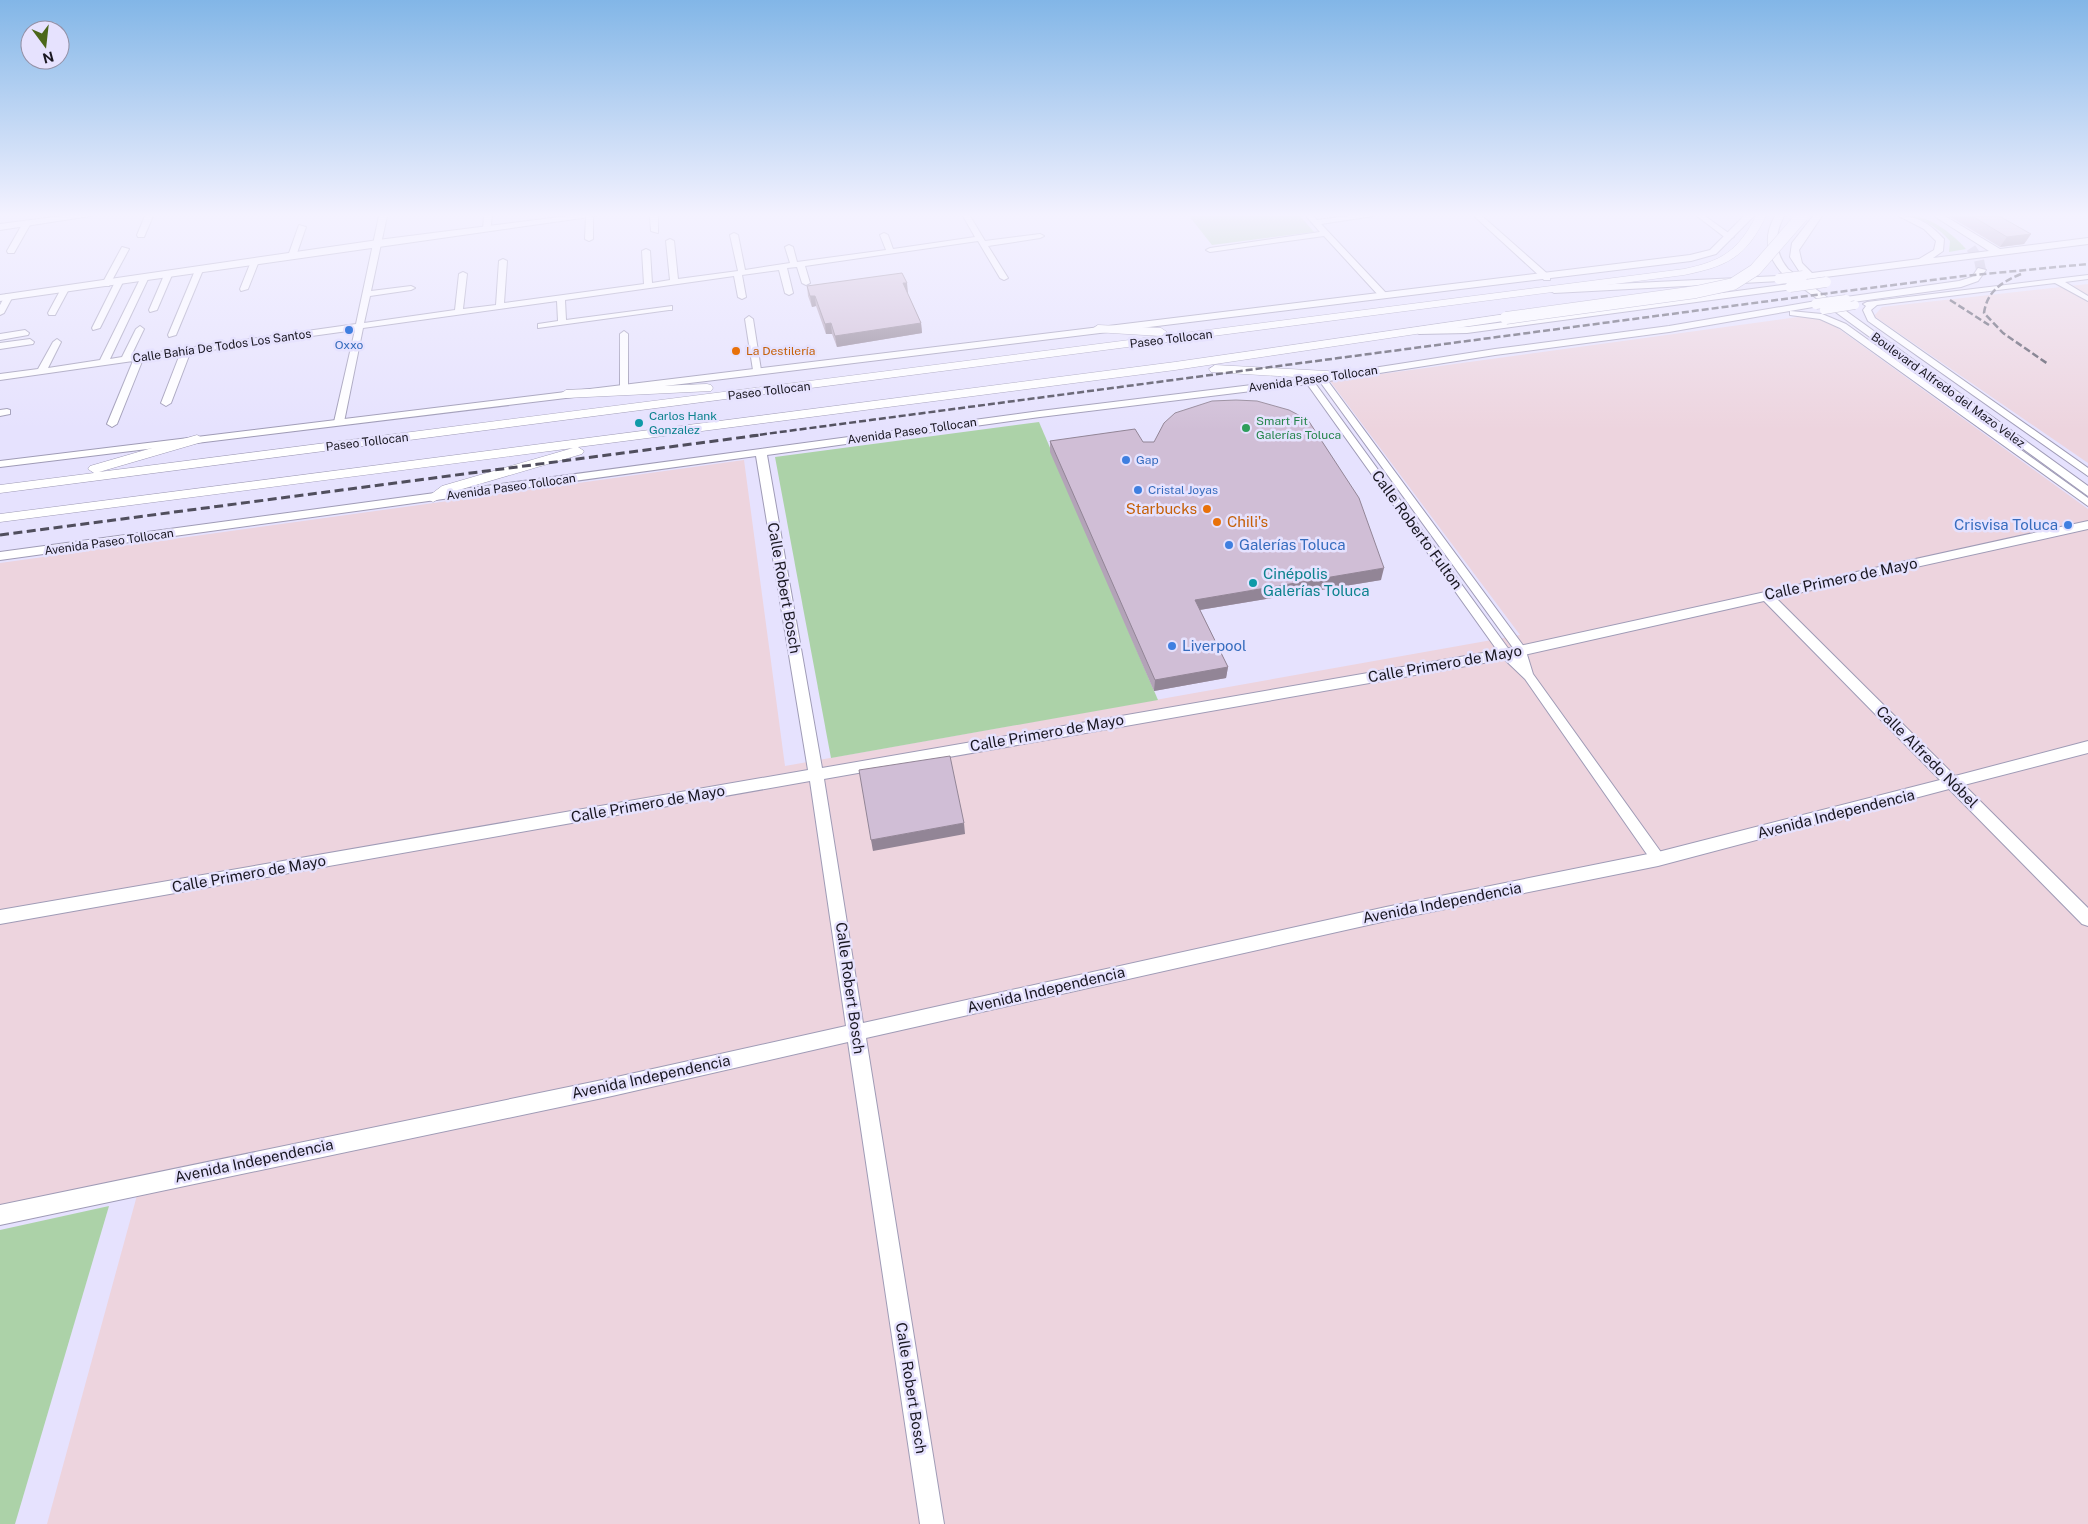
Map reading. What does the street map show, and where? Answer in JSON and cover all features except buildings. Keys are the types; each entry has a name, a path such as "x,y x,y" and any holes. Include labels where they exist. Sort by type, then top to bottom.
{"highway":[{"path":"1415,308 1484,287"},
{"path":"1538,290 1560,287"},
{"path":"1419,332 1719,287"},
{"name":"Paseo Tollocan","path":"0,489 1415,308 1538,290"},
{"path":"1098,329 1204,334"},
{"name":"Paseo Tollocan","path":"0,518 1175,366 1419,332"},
{"path":"1175,366 1345,376"},
{"path":"566,394 744,387 778,390"},
{"path":"433,498 447,489 636,435"},
{"path":"54,482 147,452 198,439"}],"main road":[{"path":"5,297 80,287"},
{"path":"0,464 624,386 1459,287"},
{"path":"1538,290 1629,287"},
{"path":"1419,332 1467,330 1789,287"},
{"name":"Boulevard Alfredo del Mazo Velez","path":"1808,287 2088,492"},
{"name":"Boulevard Alfredo del Mazo Velez","path":"1822,287 1862,318 2088,480"},
{"path":"1777,312 1850,303 1943,287"},
{"name":"Avenida Paseo Tollocan","path":"0,556 1040,414 1309,381 1777,312"},
{"name":"Calle Robert Bosch","path":"761,452 816,774 932,1524"},
{"name":"Calle Primero de Mayo","path":"0,917 1514,652 2088,525"},
{"name":"Calle Alfredo Nóbel","path":"1765,595 2088,919"},
{"name":"Avenida Independencia","path":"0,1215 612,1087 1377,916 1658,859 1954,784 2088,747"}],"street":[{"path":"96,328 116,287"},
{"path":"104,362 140,287"},
{"path":"153,310 163,287"},
{"path":"172,335 192,287"},
{"path":"339,422 368,287"},
{"path":"460,312 462,287"},
{"path":"500,306 501,287"},
{"name":"Calle Bahía De Todos Los Santos","path":"0,377 634,287"},
{"path":"741,287 742,296"},
{"path":"787,287 789,293"},
{"path":"1376,287 1383,295"},
{"path":"1850,303 1875,303 1999,287"},
{"path":"2067,287 2088,299"},
{"path":"366,294 411,288"},
{"path":"52,313 65,289"},
{"path":"0,313 5,297"},
{"path":"561,298 562,322"},
{"name":"Boulevard Alfredo del Mazo Velez","path":"1875,303 1867,310 1871,319 2088,472"},
{"name":"Avenida Paseo Tollocan","path":"1777,312 1793,313 1820,307"},
{"path":"541,326 669,308"},
{"name":"Boulevard Alfredo del Mazo Velez","path":"1793,313 1822,317 1843,326 2088,504"},
{"path":"749,318 757,370"},
{"path":"125,359 140,329"},
{"path":"0,336 25,333"},
{"path":"624,334 624,386"},
{"path":"0,346 30,342"},
{"path":"41,372 57,342"},
{"path":"166,403 186,351"},
{"path":"112,424 139,358"},
{"name":"Calle Roberto Fulton","path":"1322,379 1658,859"},
{"name":"Calle Roberto Fulton","path":"1309,381 1514,652"}],"shaded area":[{"path":"2060,287 2088,287 2088,463 1874,316 1882,307"},
{"path":"1805,316 1822,319 1835,326 2088,509 2088,1524 47,1524 139,1188 0,1220 0,563 744,460 785,766 1520,635 1330,381"}],"green space":[{"path":"1039,422 1158,700 831,758 775,457"},
{"path":"109,1206 15,1524 0,1524 0,1230"}],"railway":[{"path":"750,436 1877,287"},
{"path":"1997,287 1988,299 1984,313 2003,333 2048,364"},
{"path":"1950,300 1989,325"},
{"path":"0,535 760,435"}],"place":[{"name":"Oxxo","path":"349,330"},
{"name":"La Destilería","path":"736,351"},
{"name":"Carlos Hank Gonzalez","path":"639,423"},
{"name":"Smart Fit Galerías Toluca","path":"1246,428"},
{"name":"Gap","path":"1126,460"},
{"name":"Cristal Joyas","path":"1138,490"},
{"name":"Starbucks","path":"1207,509"},
{"name":"Chili's","path":"1217,522"},
{"name":"Crisvisa Toluca","path":"2068,525"},
{"name":"Galerías Toluca","path":"1229,545"},
{"name":"Cinépolis Galerías Toluca","path":"1253,583"},
{"name":"Liverpool","path":"1172,646"}]}
